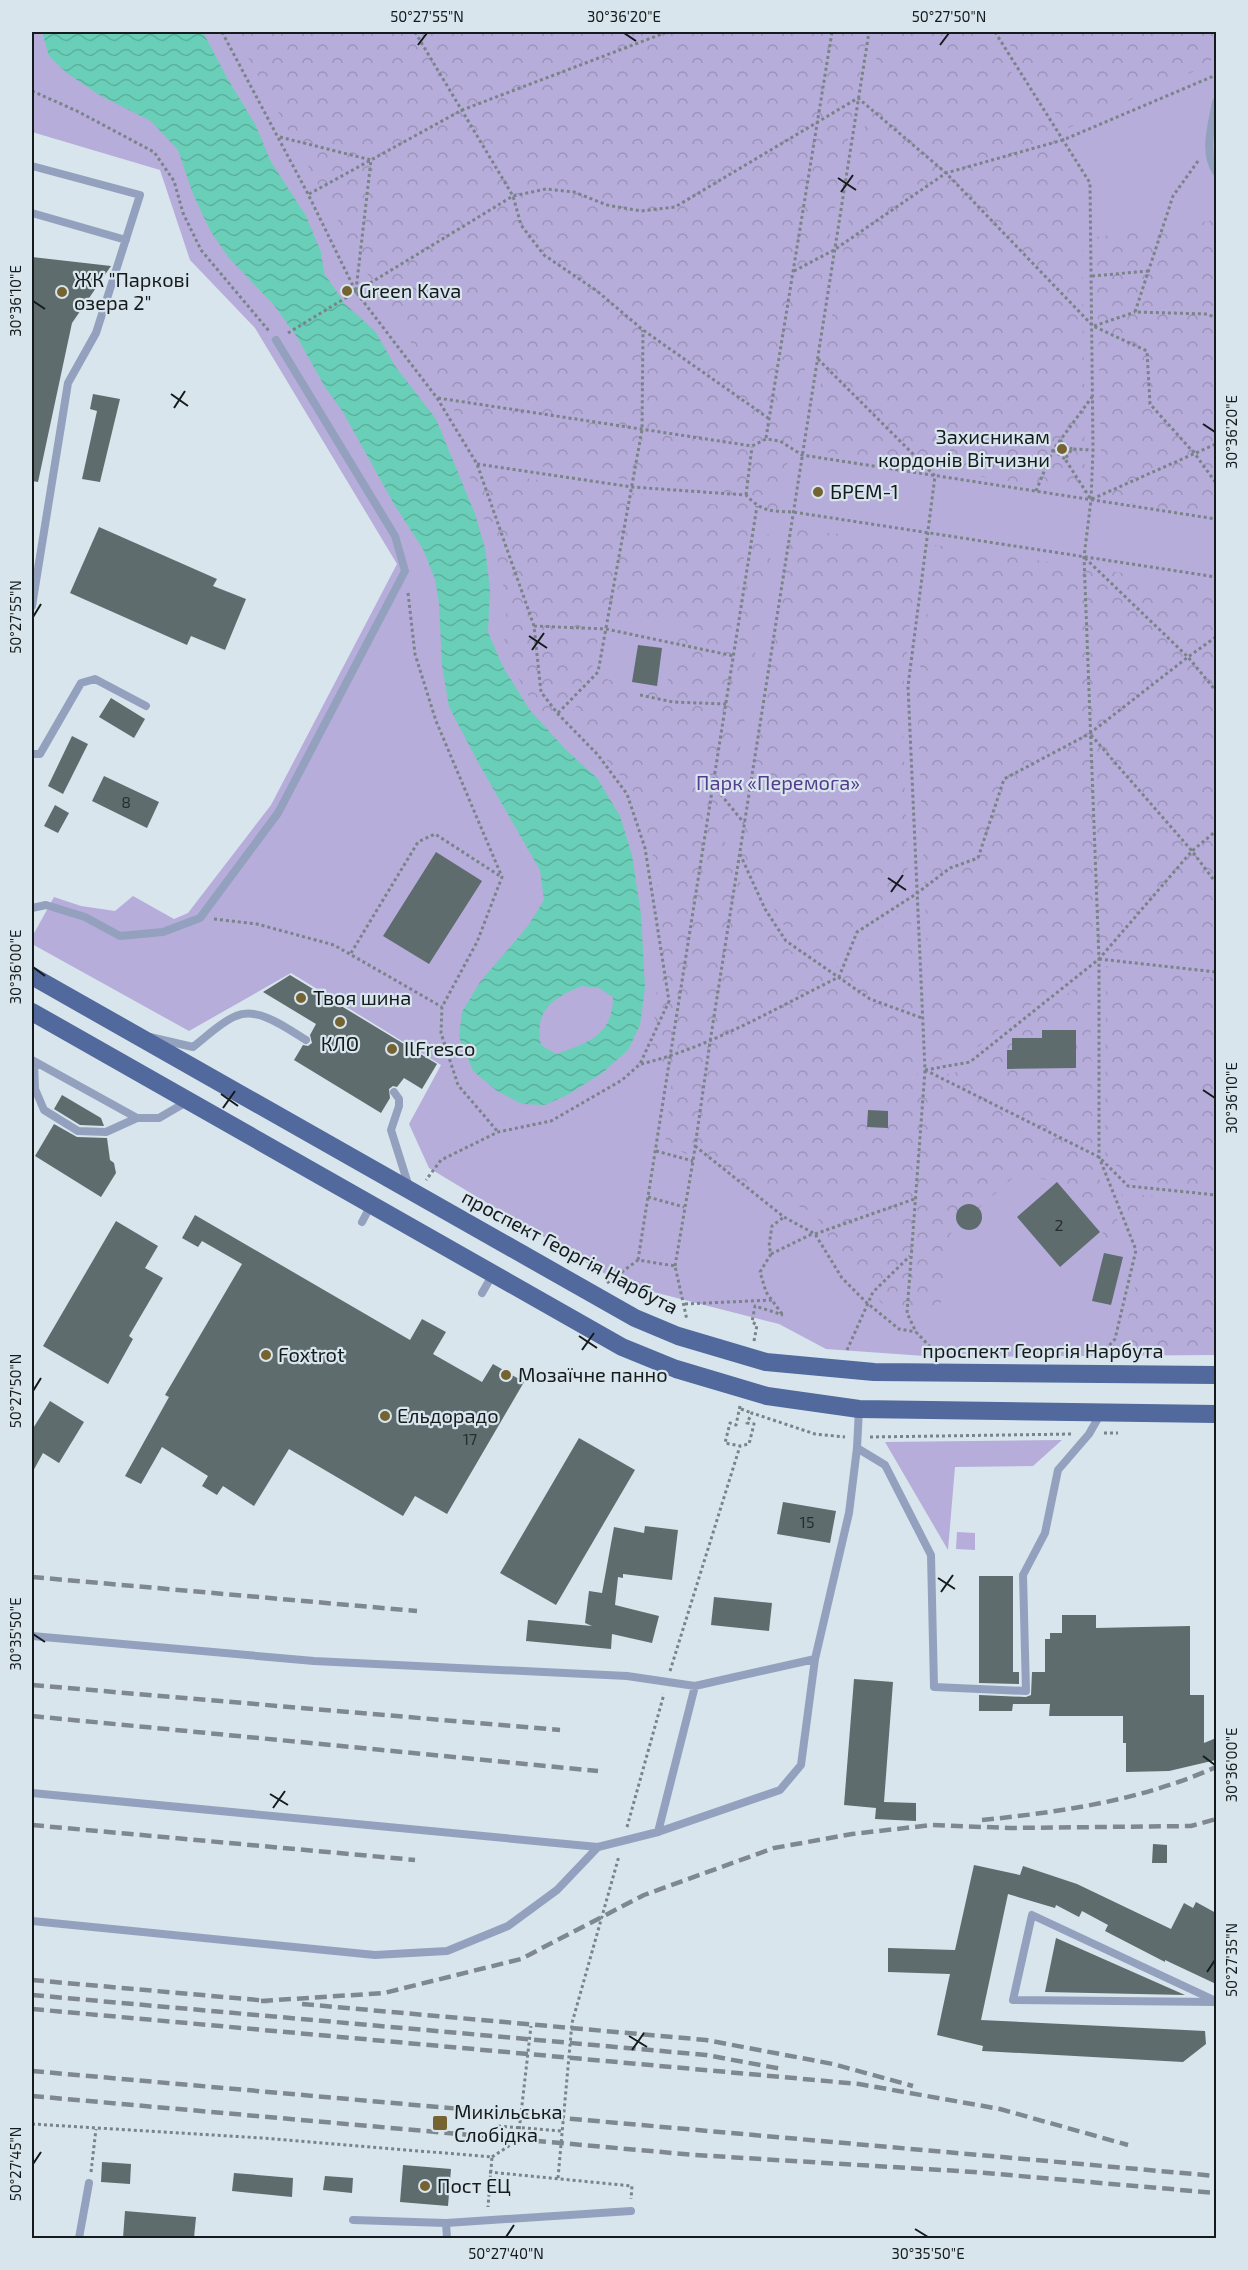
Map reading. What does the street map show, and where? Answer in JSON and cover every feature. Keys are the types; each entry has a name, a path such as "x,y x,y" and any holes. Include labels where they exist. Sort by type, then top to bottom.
{"main road":[{"name":"проспект Георгія Нарбута","path":"32,976 139,1037 418,1186 636,1317 678,1336 766,1362 874,1372 1216,1375"},
{"path":"32,1012 622,1347 676,1369 767,1396 859,1409 1216,1414"}],"lane":[{"path":"1216,102 1209,146 1211,163 1216,172"},
{"path":"32,166 140,195 96,333 68,383 32,606"},
{"path":"32,213 126,240"},
{"path":"32,908 46,904 85,917 120,936 163,932 200,918 278,813 405,571 395,536 276,340"},
{"path":"32,754 40,754 81,683 95,679 146,706"},
{"path":"139,1037 156,1038 193,1047 237,1015 256,1014 306,1040"},
{"path":"33,1060 35,1089 44,1110 78,1131 106,1132 137,1118"},
{"path":"33,1060 137,1118 159,1119 183,1104 196,1104"},
{"path":"32,1073 33,1060"},
{"path":"394,1092 399,1099 399,1106 391,1130 418,1186"},
{"path":"362,1222 372,1205"},
{"path":"482,1293 493,1274"},
{"path":"32,1793 598,1847 658,1832 780,1790 801,1765 815,1659 849,1513 859,1409"},
{"path":"857,1448 885,1465 931,1555 934,1687 1026,1691 1023,1575 1045,1533 1058,1470 1089,1434 1101,1413"},
{"path":"32,1636 314,1661 627,1676 695,1686 815,1659"},
{"path":"658,1832 695,1686"},
{"path":"32,1921 375,1956 447,1951 508,1926 557,1890 598,1847"},
{"path":"1032,1915 1216,2001 1013,2000 1032,1915"},
{"path":"79,2238 89,2183"},
{"path":"353,2220 446,2223 631,2211"},
{"path":"446,2223 447,2238"}],"path":[{"path":"222,32 279,137 356,292 437,398 477,464 534,626 541,692 558,714 598,755 627,794 645,848 669,1001 640,1064 622,1080 551,1121 498,1132 441,1160 418,1186"},
{"path":"415,32 513,196 521,225 543,255 597,291 643,330 771,420"},
{"path":"308,194 462,110 667,32"},
{"path":"766,439 771,420 832,32"},
{"path":"687,1325 685,1304 675,1266 869,32"},
{"path":"995,32 1090,183 1093,450 1091,500 1084,557 1099,959 1099,1157 1136,1250 1115,1339 1100,1356"},
{"path":"794,271 834,250 946,173 1063,140 1216,75"},
{"path":"32,91 97,121 154,152 174,181 183,213 201,250 276,340 513,196 546,189 574,192 607,205 641,211 675,207 858,98"},
{"path":"858,98 946,173 1093,326 1147,351 1150,404 1195,454 1216,483"},
{"path":"279,137 371,160"},
{"path":"1135,312 1173,196 1209,146"},
{"path":"356,292 371,160"},
{"path":"1092,276 1149,271"},
{"path":"1093,326 1135,312 1207,314 1216,318"},
{"path":"558,714 598,672 642,430 643,330"},
{"path":"817,359 935,476"},
{"path":"1036,491 1053,450 1093,395"},
{"path":"437,398 752,446 766,439 780,441 802,455 1216,519"},
{"path":"1060,441 1072,449 1093,450"},
{"path":"1091,500 1216,444"},
{"path":"746,495 752,446"},
{"path":"1065,459 1072,449"},
{"path":"1053,450 1065,459 1091,500"},
{"path":"477,464 632,487 746,495 757,506 773,511 793,512 1216,577"},
{"path":"935,476 908,686 925,1070 907,1313 916,1332 939,1357"},
{"path":"604,1285 638,1260 757,506"},
{"path":"1084,557 1188,657 1216,692"},
{"path":"405,571 415,654 425,687 436,721 502,877 477,942 442,1007 441,1033 458,1085 498,1132"},
{"path":"534,626 606,629 734,656"},
{"path":"640,1064 670,1057 710,1042 839,977 857,932 916,894 950,868 978,858 1004,779 1089,734 1216,637"},
{"path":"640,695 673,702 726,704"},
{"path":"1089,734 1192,850 1216,883"},
{"path":"713,785 744,823"},
{"path":"925,1070 970,1062 1099,959 1192,850 1216,831"},
{"path":"351,953 418,842 435,834 502,877"},
{"path":"740,853 765,909 786,941 870,999 922,1018"},
{"path":"200,918 257,924 334,945 442,1007"},
{"path":"1099,959 1216,972"},
{"path":"669,1001 679,1002"},
{"path":"925,1070 1099,1157 1128,1186 1216,1195"},
{"path":"695,1146 784,1217 814,1233 842,1278 867,1303 899,1329 916,1332"},
{"path":"656,1150 693,1161"},
{"path":"648,1197 684,1207"},
{"path":"757,1325 752,1322 755,1306 783,1315 766,1292 760,1272 771,1254 814,1233 917,1198"},
{"path":"771,1254 769,1246 772,1226 784,1217"},
{"path":"844,1358 873,1292 910,1256"},
{"path":"638,1260 675,1266"},
{"path":"685,1304 772,1300"},
{"path":"736,1425 730,1423 725,1443 740,1446 749,1444 754,1424 747,1423 752,1413 815,1434 857,1437 1124,1432"},
{"path":"670,1672 740,1446"},
{"path":"626,1831 667,1683"},
{"path":"558,2178 572,2023 620,1854"},
{"path":"32,2124 262,2138 492,2157 518,2140 531,2026"},
{"path":"498,2126 562,2131"},
{"path":"89,2183 96,2129"},
{"path":"492,2157 489,2172 632,2186"}],"green space":[{"name":"Парк «Перемога»","path":"32,32 1216,32 1216,1355 939,1357 826,1349 779,1324 622,1284 429,1168 409,1124 441,1065 291,973 189,1031 32,944 32,937 54,897 81,906 115,911 133,896 174,919 188,913 271,805 397,564 255,328 190,260 160,170 32,132"},
{"path":"234,32 868,32 778,514 739,512 725,497 701,491 480,457 448,399 374,286"},
{"path":"881,32 986,32 1082,183 1085,493 811,450"},
{"path":"1001,32 1216,32 1216,45 1210,64 1066,129"},
{"path":"1216,220 1216,516 1102,499 1096,237"},
{"path":"467,470 719,505 729,514 751,518 730,636 680,625 602,617 592,669 550,725 523,688 504,645 507,603 497,556"},
{"path":"791,529 919,542 902,699 908,883 822,959 789,934 741,853"},
{"path":"752,534 774,535 723,856 780,943 826,977 910,901 918,1080 972,1069 1090,976 1093,1164 1130,1249 1111,1244 1067,1184 1017,1174 951,1233 940,1310 883,1305 836,1251 815,1214 665,1144 673,1070 651,1051 659,968 657,873 639,798 569,716 599,677 664,695 680,631 739,643"},
{"path":"935,545 1216,587 1216,965 1101,950 969,1054 931,1062 917,693"},
{"path":"1106,966 1216,978 1216,1189 1131,1180 1105,1155"},
{"path":"1121,1193 1216,1203 1216,1347 1122,1348 1143,1248"},
{"path":"1062,1440 1033,1466 955,1467 948,1550 885,1442"},
{"path":"957,1532 975,1533 975,1550 956,1549"}],"water":[{"path":"42,32 203,32 256,126 271,162 306,216 321,252 324,273 345,304 375,331 395,366 436,419 475,514 485,548 490,589 488,632 503,667 529,709 567,751 597,778 620,816 632,855 641,915 645,988 640,1025 628,1050 602,1073 569,1094 545,1105 522,1104 497,1091 473,1071 459,1037 462,1012 480,982 528,926 544,900 540,870 449,707 442,665 439,604 435,579 423,549 394,504 343,412 325,387 297,337 274,305 229,258 211,232 193,194 178,150 151,121 101,96 68,74 49,56","holes":["582,986 599,988 613,997 609,1020 596,1036 556,1054 541,1045 540,1023 548,1007 554,1001"]}],"building":[{"path":"32,257 111,266 72,323 38,482 32,481"},
{"path":"93,394 120,399 100,482 82,479 97,411 90,409"},
{"path":"99,527 217,579 213,586 246,599 225,650 191,636 187,645 70,593"},
{"path":"638,645 662,648 657,686 632,682"},
{"path":"111,698 145,719 134,738 99,717"},
{"path":"72,736 88,744 63,794 48,786"},
{"path":"104,776 159,802 147,828 92,801"},
{"path":"55,805 69,813 58,833 44,826"},
{"path":"436,852 482,881 429,964 383,936"},
{"path":"290,975 437,1064 422,1089 404,1078 397,1087 393,1086 389,1089 390,1098 381,1113 294,1060 303,1045 308,1046 312,1043 310,1035 316,1024 263,992"},
{"path":"1042,1030 1076,1030 1076,1068 1007,1069 1007,1050 1012,1050 1012,1038 1042,1038"},
{"path":"62,1095 101,1118 104,1126 80,1125 54,1109"},
{"path":"868,1110 888,1111 888,1128 867,1127"},
{"path":"54,1124 77,1137 107,1138 110,1160 114,1163 116,1173 101,1197 35,1156"},
{"path":"1057,1182 1100,1232 1060,1267 1017,1217"},
{"path":"969,1204 978,1208 982,1217 978,1226 969,1230 960,1226 956,1217 960,1208"},
{"path":"195,1215 410,1340 422,1319 446,1332 433,1354 482,1382 493,1364 524,1382 447,1514 415,1496 403,1516 289,1449 254,1506 223,1486 217,1495 202,1486 208,1476 162,1447 141,1484 125,1476 169,1397 165,1395 242,1264 202,1241 198,1247 182,1238"},
{"path":"116,1221 158,1246 145,1268 163,1278 129,1336 133,1339 108,1384 43,1346"},
{"path":"1104,1253 1123,1257 1111,1305 1092,1301"},
{"path":"50,1401 84,1422 59,1463 43,1453 32,1473 32,1430"},
{"path":"579,1438 635,1470 556,1605 500,1573"},
{"path":"783,1502 836,1511 830,1543 777,1534"},
{"path":"645,1526 678,1530 672,1580 623,1574 623,1578 618,1577 615,1605 659,1616 652,1643 612,1634 611,1649 526,1641 528,1620 592,1626 585,1623 589,1591 602,1593 614,1527 644,1533"},
{"path":"979,1576 1013,1576 1013,1672 1019,1672 1019,1684 979,1683"},
{"path":"714,1597 772,1603 769,1631 711,1625"},
{"path":"1062,1615 1096,1615 1096,1628 1190,1626 1190,1695 1204,1695 1204,1743 1216,1738 1216,1760 1169,1771 1126,1772 1123,1716 1049,1716 1050,1704 1013,1704 1012,1711 979,1711 979,1695 1026,1697 1031,1695 1032,1672 1045,1672 1045,1639 1050,1639 1050,1633 1062,1633"},
{"path":"854,1679 893,1682 884,1802 916,1803 916,1821 875,1819 876,1808 844,1805"},
{"path":"1153,1844 1167,1845 1167,1863 1152,1863"},
{"path":"974,1865 1020,1875 1023,1866 1077,1884 1171,1929 1184,1903 1193,1908 1196,1902 1216,1913 1216,1984 1165,1960 1165,1962 1105,1931 1108,1925 1082,1911 1079,1917 1056,1905 1055,1908 1008,1894 981,2020 1205,2031 1206,2044 1183,2062 982,2051 983,2046 937,2035 950,1974 888,1972 888,1948 955,1950"},
{"path":"1056,1938 1185,1995 1045,1992"},
{"path":"102,2162 131,2164 130,2184 101,2182"},
{"name":"Пост ЕЦ","path":"403,2165 451,2169 448,2206 400,2202"},
{"path":"234,2173 293,2178 292,2197 232,2191"},
{"path":"325,2176 353,2178 352,2193 323,2190"},
{"path":"125,2211 196,2217 194,2238 123,2238"}],"railway":[{"path":"32,1577 417,1611"},
{"path":"32,1685 560,1730"},
{"path":"32,1716 598,1771"},
{"path":"982,1820 1102,1803 1160,1788 1216,1767"},
{"path":"261,2001 384,1993 521,1959 644,1895 774,1848 852,1834 932,1825 1010,1828 1191,1826 1216,1819"},
{"path":"32,1825 415,1860"},
{"path":"32,1980 269,2001"},
{"path":"32,1995 706,2055 782,2069"},
{"path":"302,2004 706,2040 833,2064 913,2086"},
{"path":"32,2009 859,2084 1000,2109 1128,2145"},
{"path":"32,2071 1216,2176"},
{"path":"32,2096 695,2155 974,2172 1216,2193"}],"place":[{"name":"Green Kava","path":"347,291"},
{"name":"ЖК \"Паркові озера 2\"","path":"62,292"},
{"name":"Захисникам кордонів Вітчизни","path":"1062,449"},
{"name":"БРЕМ-1","path":"818,492"},
{"name":"Твоя шина","path":"301,998"},
{"name":"КЛО","path":"340,1022"},
{"name":"IlFresco","path":"392,1049"},
{"name":"Foxtrot","path":"266,1355"},
{"name":"Мозаїчне панно","path":"506,1375"},
{"name":"Ельдорадо","path":"385,1416"},
{"name":"Микільська Слобідка","path":"440,2123"},
{"name":"Пост ЕЦ","path":"425,2186"}]}
